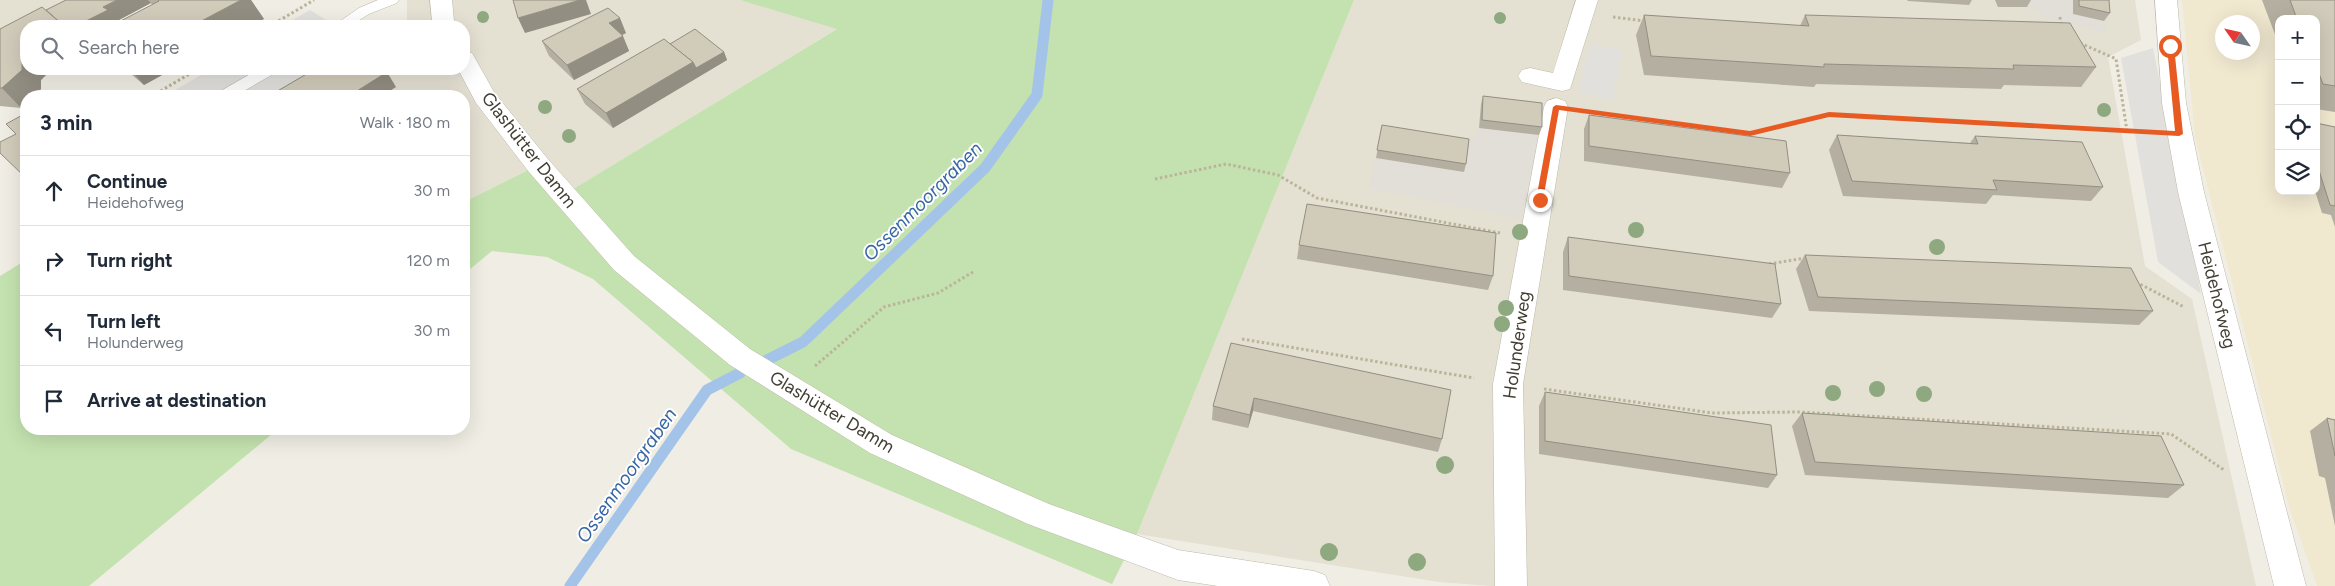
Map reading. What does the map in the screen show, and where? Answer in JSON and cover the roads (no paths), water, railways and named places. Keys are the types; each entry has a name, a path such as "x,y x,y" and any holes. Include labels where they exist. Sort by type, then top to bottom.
{"street":[{"path":"441,0 442,20"},
{"name":"Heidehofweg","path":"2166,0 2179,134 2224,327 2270,501 2290,586"},
{"path":"1530,76 1562,83 1585,7"},
{"name":"Glashütter Damm","path":"470,70 485,97 538,165 624,263 740,357 880,444 1039,514 1178,565 1314,586"},
{"name":"Holunderweg","path":"1510,586 1508,384 1556,107"}],"lane":[{"path":"350,20 392,0"},
{"path":"234,90 260,75"}],"waterway":[{"name":"Ossenmoorgraben","path":"767,360 803,342 985,168 1037,95 1048,0"},
{"name":"Ossenmoorgraben","path":"570,586 707,390 740,373"}]}
